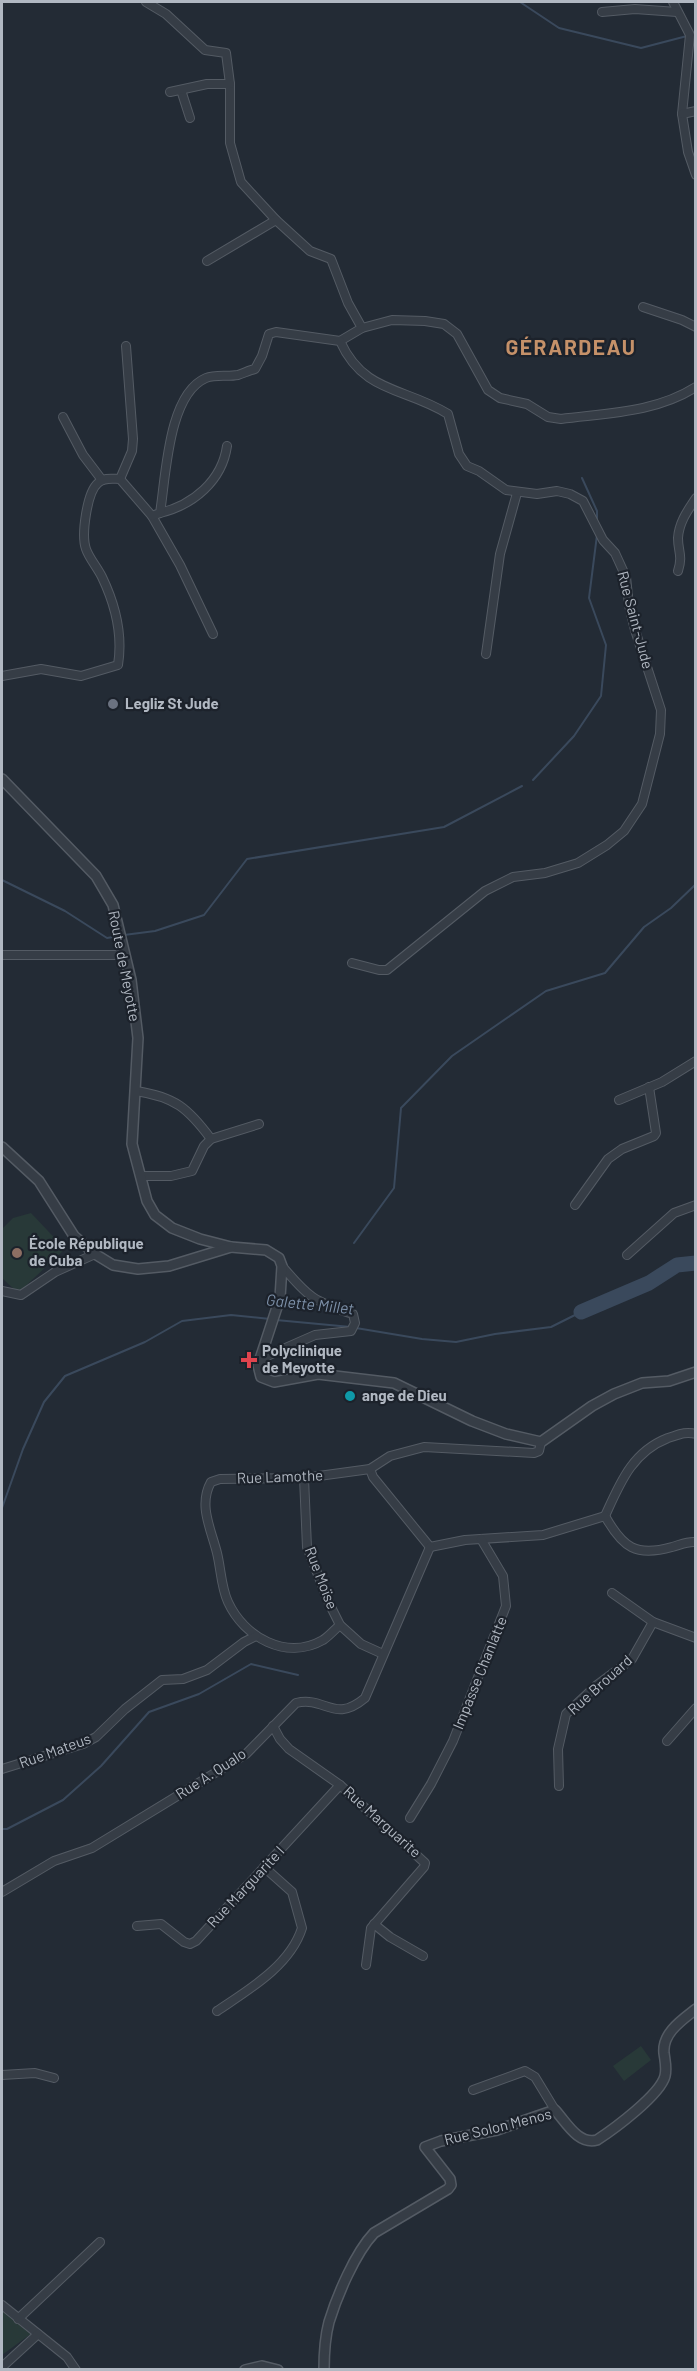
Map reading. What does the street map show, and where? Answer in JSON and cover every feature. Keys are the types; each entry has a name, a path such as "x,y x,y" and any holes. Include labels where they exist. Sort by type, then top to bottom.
{"street":[{"path":"146,2 166,14 205,50 226,53 230,84 230,142 241,182 276,220 310,251 331,259 348,303 362,328"},
{"path":"673,2 690,35 682,114 688,152 696,175"},
{"path":"602,12 635,9 677,12"},
{"path":"170,92 207,84 230,84"},
{"path":"181,90 190,118"},
{"path":"682,114 696,111"},
{"path":"207,261 276,220"},
{"path":"643,307 696,327"},
{"path":"156,515 173,425 181,404 192,388 205,378 237,375 255,369 262,356 268,334 276,332 340,341 362,328 400,320 444,324 457,334 488,390 500,398 527,404 548,417 561,419 659,405 679,398 696,387"},
{"name":"Rue Saint-Jude","path":"340,341 346,356 363,375 435,406 448,414 459,454 467,466 506,490 537,494 556,491 570,494 583,501 603,540 615,553 626,577 635,630 661,710 660,734 642,804 624,831 578,863 545,873 513,877 485,891 387,969 379,970 352,963"},
{"path":"120,478 132,451 133,439 126,346"},
{"path":"63,417 83,455 102,480"},
{"path":"156,515 176,509 207,489 225,463 227,446"},
{"path":"120,478 156,515 213,634"},
{"path":"2,676 41,669 81,676 118,665 121,648 118,624 111,596 85,548 84,527 92,489 102,480 120,478"},
{"path":"486,654 500,554 517,493"},
{"path":"678,571 682,558 678,539 683,518 696,498"},
{"name":"Route de Meyotte","path":"2,779 96,876 113,905 130,981 138,1038 132,1144 147,1201 155,1215 172,1228 200,1239 231,1247"},
{"path":"2,955 123,955"},
{"path":"620,1100 662,1082 696,1061"},
{"path":"575,1205 608,1159 656,1133 649,1087"},
{"path":"135,1091 155,1094 188,1111 211,1139"},
{"path":"141,1176 171,1176 192,1171 204,1146 211,1139 259,1124"},
{"path":"2,1146 39,1181 74,1236 95,1254 113,1265 138,1269 169,1266 231,1247 266,1250 279,1258 282,1266 306,1294 322,1304 353,1314 355,1323 351,1331 315,1335 265,1358 258,1365"},
{"path":"627,1255 674,1213 696,1205"},
{"path":"2,1291 21,1295 55,1272 95,1254"},
{"path":"282,1266 280,1298 258,1365 261,1377 270,1382 318,1374 393,1383 472,1422 506,1434 541,1442"},
{"name":"Rue Lamothe","path":"256,1636 237,1618 223,1588 220,1566 205,1509 207,1488 211,1482 220,1479 304,1479 370,1469 390,1456 424,1448 534,1453 539,1451 541,1442 592,1406 614,1394 642,1383 669,1381 696,1372"},
{"path":"370,1469 373,1477 430,1547 481,1539 543,1535 605,1516 622,1479 637,1458 648,1448 687,1432 696,1434"},
{"name":"Rue Moïse","path":"304,1479 307,1546 315,1572 340,1625 361,1644 383,1654"},
{"path":"605,1516 622,1539 631,1548 640,1552 658,1550 690,1541 696,1542"},
{"name":"Impasse Chanlatte","path":"410,1818 453,1741 506,1606 503,1576 481,1539"},
{"name":"Rue A. Qualo","path":"2,1892 54,1861 92,1848 246,1754 296,1703 304,1701 339,1710 355,1706 365,1698 430,1547"},
{"path":"612,1593 653,1622 696,1638"},
{"name":"Rue Brouard","path":"559,1786 558,1749 566,1714 597,1685 632,1659 653,1622"},
{"path":"256,1636 280,1646 303,1647 325,1639 340,1625"},
{"name":"Rue Mateus","path":"2,1769 83,1744 96,1737 125,1709 162,1680 183,1679 207,1670 244,1642 256,1636"},
{"path":"667,1741 696,1708"},
{"name":"Rue Marguarite","path":"273,1726 289,1749 340,1785 424,1859 424,1868 374,1924 369,1933 366,1965"},
{"name":"Rue Marguarite I","path":"137,1926 161,1924 184,1942 190,1944 196,1941 340,1785"},
{"path":"218,2011 266,1976 290,1949 302,1928 292,1892 264,1867"},
{"path":"374,1924 390,1937 423,1956"},
{"name":"Rue Solon Menos","path":"324,2370 324,2351 329,2323 366,2241 374,2233 448,2189 451,2185 450,2179 425,2147 441,2141 497,2130 555,2110 584,2141 590,2142 604,2135 652,2095 662,2083 667,2065 664,2050 665,2039 677,2024 696,2009"},
{"path":"473,2091 525,2072 535,2077 555,2110"},
{"path":"2,2075 35,2073 54,2078"},
{"path":"18,2319 100,2242"},
{"path":"2,2305 67,2357 76,2370"},
{"path":"2,2367 38,2334"},
{"path":"245,2370 262,2366 278,2370"}],"shaded area":[{"path":"31,1213 65,1249 18,1293 2,1278 2,1229 13,1218"},
{"path":"641,2046 651,2060 624,2081 613,2066"},
{"path":"2,2308 32,2333 2,2355"}],"waterway":[{"path":"520,2 559,28 641,48 687,36"},
{"path":"582,478 597,511 597,520"},
{"path":"533,780 574,736 601,696 606,645 589,598 597,535"},
{"path":"124,935 155,931 204,915 247,859 444,827 522,786"},
{"path":"2,880 65,911 107,938 119,936"},
{"path":"354,1243 394,1188 401,1108 452,1056 546,991 605,973 644,927 671,908 696,884"},
{"name":"Galette Millet","path":"581,1312 649,1283 677,1265 696,1263"},
{"name":"Galette Millet","path":"356,1328 456,1342 495,1334 551,1327 581,1312"},
{"name":"Galette Millet","path":"2,1508 23,1449 44,1402 65,1376 145,1342 182,1321 231,1315 270,1319"},
{"name":"Galette Millet","path":"276,1320 351,1327"},
{"path":"2,1829 7,1829 63,1800 101,1766 149,1712 199,1694 251,1664 298,1675"}],"place":[{"name":"Legliz St Jude","path":"113,704"},
{"name":"École République de Cuba","path":"17,1253"},
{"name":"Polyclinique de Meyotte","path":"249,1360"},
{"name":"ange de Dieu","path":"350,1396"}],"district":[{"name":"GÉRARDEAU","path":"571,348"}]}
